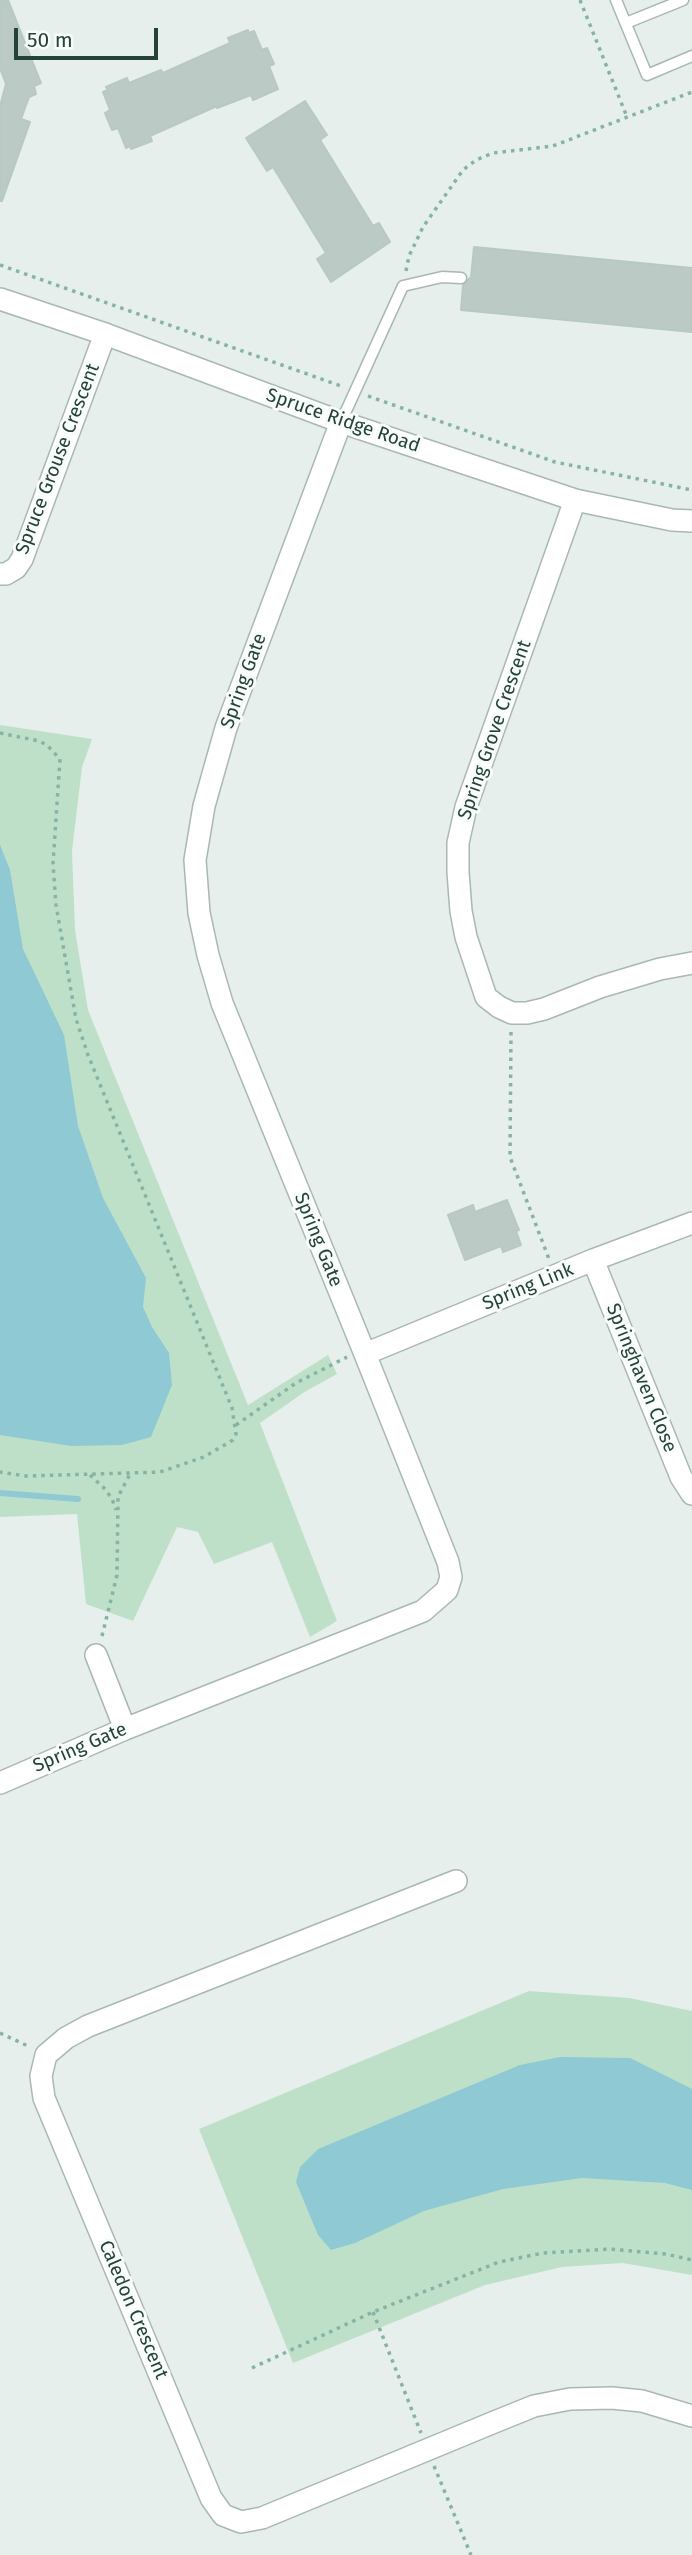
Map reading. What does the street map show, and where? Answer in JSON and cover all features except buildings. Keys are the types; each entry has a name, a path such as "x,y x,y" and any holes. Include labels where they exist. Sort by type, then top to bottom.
{"street":[{"name":"Spruce Ridge Road","path":"0,299 105,334 341,422 575,500 672,520 692,521"},
{"name":"Spruce Grouse Crescent","path":"0,574 6,574 16,568 22,559 105,334"},
{"name":"Spring Gate","path":"0,1783 125,1729 423,1611 447,1590 451,1577 448,1562 222,1003 199,913 195,860 204,806 226,728 341,422"},
{"name":"Spring Grove Crescent","path":"512,1013 486,997 466,937 461,911 458,843 466,807 575,500"},
{"path":"512,1013 544,1009 600,987 692,962"},
{"name":"Spring Link","path":"365,1354 593,1260 692,1223"},
{"name":"Springhaven Close","path":"593,1260 681,1477 692,1494"},
{"path":"96,1656 125,1729"},
{"path":"46,2055 66,2038 88,2026 456,1881"},
{"name":"Caledon Crescent","path":"46,2055 41,2076 44,2098 211,2498 223,2515 241,2522 262,2518 534,2406 570,2399 612,2398 642,2401 692,2416"}],"lane":[{"path":"616,0 647,75 692,57"},
{"path":"626,23 683,0"},
{"path":"341,422 403,286 442,277 461,278"}],"path":[{"path":"580,0 627,117"},
{"path":"403,286 409,256 424,227 463,170 493,153 553,146 692,92"},
{"path":"0,265 555,462 692,490"},
{"path":"0,733 38,741 47,745 60,759 53,864 58,919 76,1019 88,1055 232,1408 236,1425 233,1440 204,1457 160,1472 26,1476 0,1472"},
{"path":"512,1013 509,1052 510,1157 556,1276"},
{"path":"236,1425 319,1370 346,1357 365,1354"},
{"path":"96,1656 117,1575 118,1497 130,1474"},
{"path":"90,1475 112,1499 117,1516"},
{"path":"0,2033 46,2055"},
{"path":"252,2368 373,2312 499,2262 543,2253 610,2249 666,2254 692,2260"},
{"path":"373,2312 471,2555"}],"green space":[{"path":"0,725 92,739 82,767 72,851 75,930 88,1010 248,1405 328,1355 337,1374 306,1391 260,1423 337,1621 310,1637 272,1542 214,1564 198,1532 177,1527 133,1621 86,1604 77,1514 0,1517"},
{"path":"529,1991 629,1998 692,2011 692,2275 623,2263 562,2267 485,2285 293,2363 199,2129"}],"water":[{"path":"0,845 10,870 23,949 64,1035 78,1126 103,1198 146,1278 143,1307 169,1353 172,1385 151,1437 122,1445 71,1446 0,1435"},
{"path":"560,2057 630,2058 692,2089 692,2190 665,2183 582,2178 503,2189 424,2211 355,2243 331,2250 318,2235 296,2182 300,2167 318,2149 520,2065"}],"waterway":[{"path":"0,1493 78,1499"}]}
